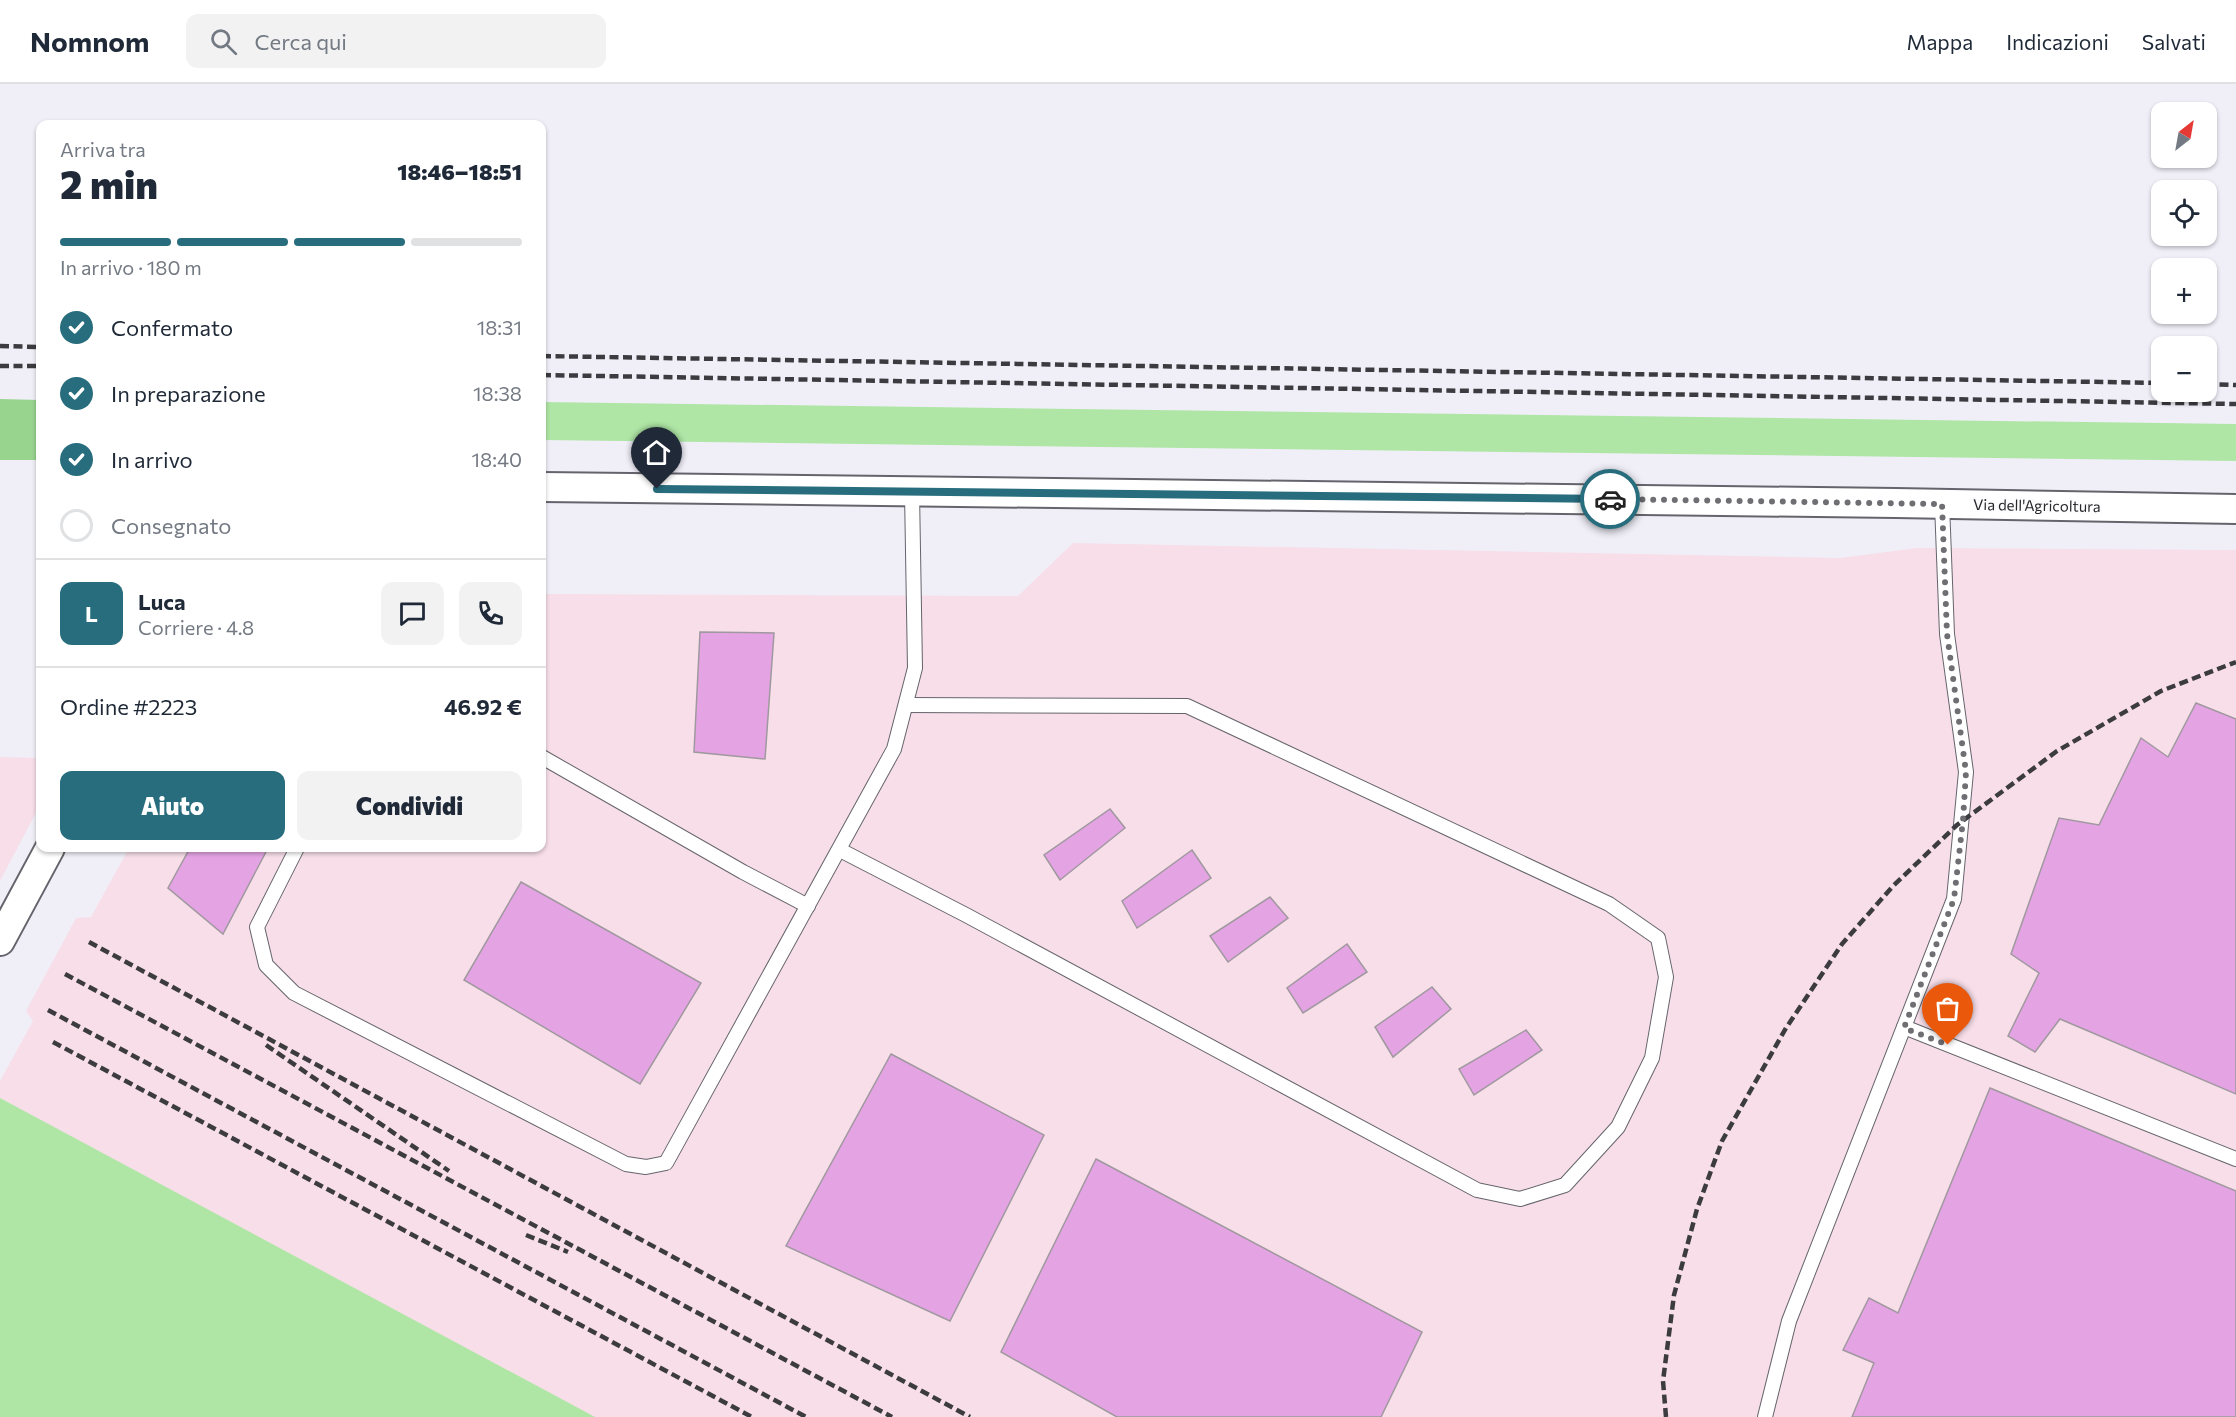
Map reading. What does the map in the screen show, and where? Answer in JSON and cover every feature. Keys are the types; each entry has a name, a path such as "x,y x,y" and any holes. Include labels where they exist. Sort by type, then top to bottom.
{"street":[{"name":"Via dell'Agricoltura","path":"546,487 2236,509"},
{"path":"0,941 48,852"}],"lane":[{"path":"295,852 257,927 266,965 294,993 626,1164 646,1167 666,1163 894,749 915,668 912,492"},
{"path":"1765,1417 1789,1321 1954,899 1966,772 1947,634 1942,504"},
{"path":"840,850 966,915 1477,1190 1520,1199 1565,1185 1618,1127 1652,1058 1666,977 1658,938 1609,904 1187,706 906,705"},
{"path":"546,758 743,872 808,906"},
{"path":"1904,1028 2236,1159"}],"shaded area":[{"path":"1073,543 1840,558 1917,548 2236,550 2236,1417 583,1417 0,1098 0,1081 33,1021 26,1011 76,918 91,917 127,852 546,852 546,594 1018,596"},
{"path":"0,757 36,758 36,813 0,881"}],"green space":[{"path":"0,399 36,400 36,460 0,460"},
{"path":"546,402 2236,424 2236,461 546,440"},
{"path":"0,1098 595,1417 0,1417"}],"building":[{"path":"700,632 774,633 765,759 694,752"},
{"path":"2196,703 2236,719 2236,1094 2060,1019 2035,1052 2008,1036 2039,973 2011,954 2059,818 2099,825 2141,738 2168,757"},
{"path":"1110,809 1125,828 1060,880 1044,855"},
{"path":"1192,850 1211,878 1137,928 1122,901"},
{"path":"188,852 266,852 223,934 168,888"},
{"path":"521,882 701,983 640,1084 464,980"},
{"path":"1270,897 1288,918 1228,962 1210,936"},
{"path":"1347,944 1367,972 1303,1013 1287,988"},
{"path":"1432,987 1451,1009 1393,1057 1375,1027"},
{"path":"1526,1030 1542,1050 1474,1095 1459,1069"},
{"path":"891,1054 1044,1135 950,1321 786,1246"},
{"path":"1990,1088 2236,1191 2236,1417 1852,1417 1874,1363 1843,1350 1869,1298 1898,1313"},
{"path":"1096,1159 1422,1332 1381,1417 1117,1417 1001,1352"}],"railway":[{"path":"0,346 36,347"},
{"path":"546,356 2151,383"},
{"path":"0,366 36,366"},
{"path":"546,375 2236,404"},
{"path":"2217,384 2236,385"},
{"path":"1666,1417 1663,1381 1674,1295 1697,1209 1722,1141 1786,1028 1842,944 1893,886 1957,825 2057,751 2161,691 2236,662"},
{"path":"89,942 970,1417"},
{"path":"65,974 892,1417"},
{"path":"48,1010 806,1417"},
{"path":"53,1042 752,1417"},
{"path":"266,1045 449,1171"},
{"path":"526,1235 568,1252"}],"way so far":[{"path":"1610,499 1942,504 1947,634 1966,772 1963,820 1954,899 1904,1028 1948,1045"}],"route":[{"path":"657,489 1610,499"}]}
